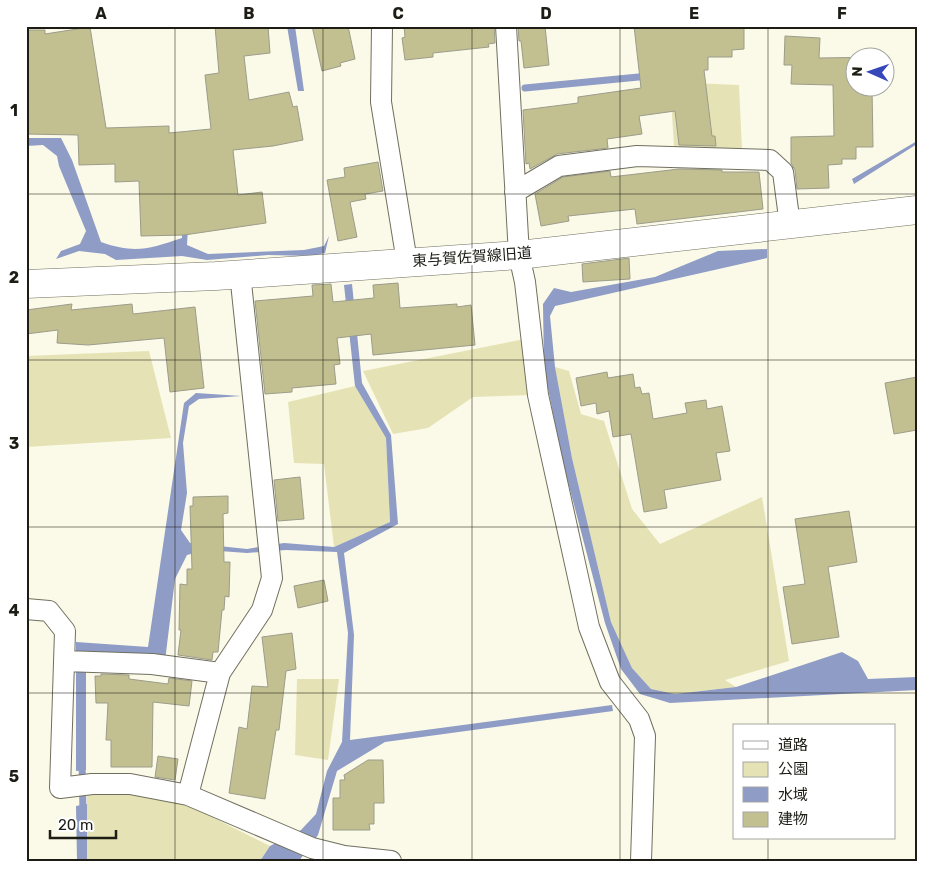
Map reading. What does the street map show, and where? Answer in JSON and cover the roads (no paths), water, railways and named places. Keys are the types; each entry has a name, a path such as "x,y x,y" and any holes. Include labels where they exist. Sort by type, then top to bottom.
{"main road":[{"name":"東与賀佐賀線旧道","path":"26,284 216,276 519,255 917,210"}],"street":[{"path":"382,26 381,102 407,262"},
{"path":"506,26 519,255 525,282 538,395 589,627 610,682 639,719 645,736 641,861"},
{"path":"515,192 559,166 638,156 770,160 783,172 790,225"},
{"path":"188,795 220,673 262,610 272,578 240,274"},
{"path":"26,609 49,612 64,631 75,661 60,788 92,784 130,784 188,795 312,848 344,856 391,861"},
{"path":"75,661 152,664 220,673"}],"water":[{"path":"287,26 295,26 304,91 298,91"},
{"path":"26,138 61,138 72,160 101,242 123,248 142,249 182,238 182,202 189,209 187,245 208,254 304,250 324,246 329,236 325,253 312,256 268,255 207,260 182,256 116,260 105,254 79,251 56,259 61,251 80,244 86,231 59,166 57,156 43,145 26,146"},
{"path":"917,141 917,144 854,184 852,179"},
{"path":"767,249 767,258 555,306 550,316 555,367 572,458 611,622 632,668 651,689 675,694 736,687 842,652 858,661 868,679 917,677 917,690 670,703 640,694 621,669 605,623 562,459 544,368 543,304 554,288 571,292 655,277 718,251"},
{"path":"352,284 362,383 391,435 398,524 344,553 354,635 350,740 612,705 613,711 385,742 337,771 318,835 299,861 260,861 270,846 301,830 316,814 327,771 342,742 348,633 337,552 286,550 247,553 206,550 187,555 175,579 165,661 86,656 86,770 76,771 76,642 148,647 184,403 196,393 241,396 199,399 189,406 183,443 187,493 181,530 190,543 247,549 284,543 334,547 390,522 386,438 355,386 344,285"},
{"path":"87,804 87,861 77,861 76,806"}],"waterway":[{"path":"525,88 649,76"},
{"path":"82,761 83,813"}]}
